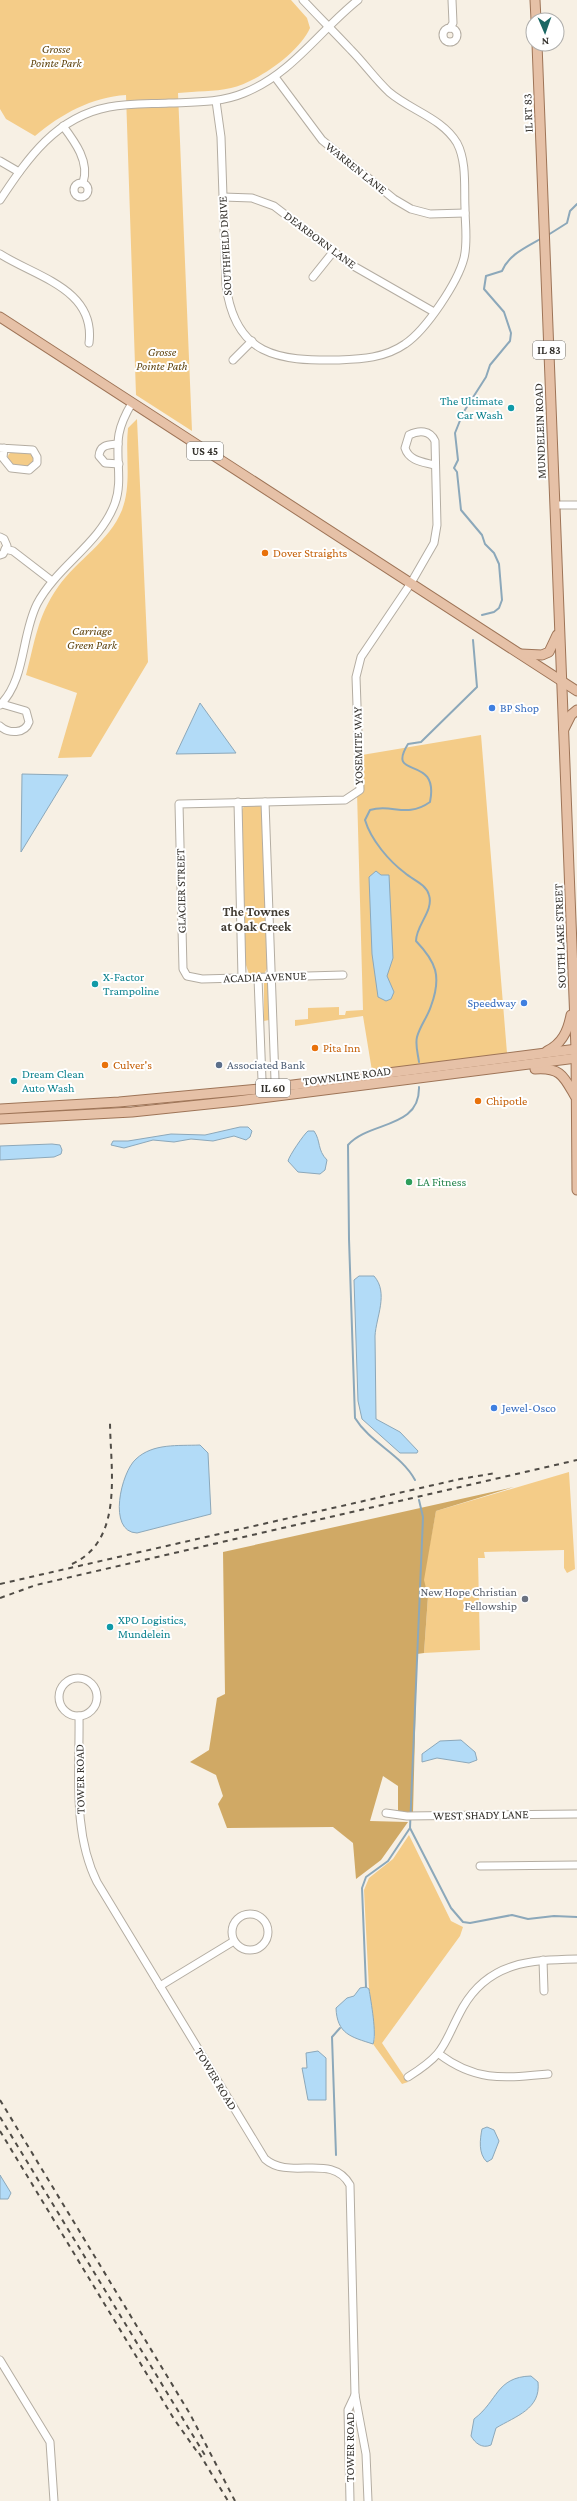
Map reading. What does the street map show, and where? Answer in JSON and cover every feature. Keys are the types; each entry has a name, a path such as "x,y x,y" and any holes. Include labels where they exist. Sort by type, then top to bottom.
{"main road":[{"path":"535,0 536,12"},
{"name":"IL RT 83","path":"537,52 543,180"},
{"name":"MUNDELEIN ROAD","path":"543,180 554,505 562,681"},
{"name":"US 45","path":"0,317 562,681"},
{"path":"520,654 542,655 549,652 553,646 559,629"},
{"path":"562,681 577,691"},
{"name":"SOUTH LAKE STREET","path":"562,681 576,1053 577,1190"},
{"path":"564,731 572,715 577,710"},
{"path":"544,1053 560,1043 565,1035 574,1002"},
{"name":"TOWNLINE ROAD","path":"0,1109 127,1102 269,1088 544,1053 576,1053"},
{"name":"TOWNLINE ROAD","path":"0,1119 199,1105 502,1068 576,1053"},
{"path":"502,1068 522,1071 547,1068 554,1070 562,1075 576,1099"}],"street":[{"name":"SOUTHFIELD DRIVE","path":"216,101 221,137 228,304 240,329 264,350 288,359 317,360 375,357 405,344 417,334 434,312 457,277 464,259 465,214 463,166 454,140 439,124 387,90 303,0"},
{"path":"0,200 37,148 63,126 89,113 109,107 216,101 243,94 275,77 358,0"},
{"path":"450,28 453,23 452,0"},
{"name":"WARREN LANE","path":"275,77 322,140 394,199 411,209 430,214 465,214"},
{"path":"63,126 82,157 85,172 83,182"},
{"path":"0,161 19,172"},
{"name":"DEARBORN LANE","path":"223,197 252,198 274,206 350,264 434,312"},
{"path":"313,277 333,252"},
{"path":"0,254 70,292 87,318 90,333 89,343"},
{"path":"233,360 252,341"},
{"path":"0,726 6,730 18,732 26,729 29,722 26,712 1,704 16,679 26,631 33,612 52,581 100,530 110,516 119,488 118,444 122,425 132,403"},
{"path":"411,583 436,536 434,465 437,450 434,438 430,434 421,431 408,435 405,448 408,454 416,460 434,465"},
{"path":"118,444 105,446 100,450 99,456 105,463 119,464"},
{"path":"2,448 33,450 37,456 37,463 29,470 11,468 3,458 2,448"},
{"path":"554,505 577,505"},
{"path":"0,537 4,539 7,546 3,552"},
{"path":"3,552 13,551 52,581"},
{"name":"YOSEMITE WAY","path":"179,804 344,800 360,790 356,677 358,667 361,657 411,583"},
{"path":"238,802 242,978"},
{"path":"258,978 262,1080 269,1088 275,1080 265,802"},
{"name":"GLACIER STREET","path":"179,804 183,968 187,976"},
{"name":"ACADIA AVENUE","path":"187,976 202,979 344,975"},
{"path":"77,1678 90,1681 97,1694 94,1708 79,1716 70,1714 64,1708 60,1695 65,1683 77,1678"},
{"name":"TOWER ROAD","path":"79,1716 81,1831 87,1860 97,1882 265,2159 280,2168 334,2169 344,2177 350,2185 355,2395 366,2454 368,2501"},
{"name":"WEST SHADY LANE","path":"386,1813 416,1816 577,1814"},
{"path":"480,1866 577,1865"},
{"path":"253,1915 265,1924 267,1936 260,1947 246,1950 234,1941 232,1929 234,1924 243,1916 253,1915"},
{"path":"160,1986 234,1941"},
{"path":"408,2077 439,2054 463,2008 479,1986 503,1970 517,1964 543,1960 577,1959"},
{"path":"543,1960 544,1991"},
{"path":"439,2054 460,2068 481,2076 500,2078 548,2074"},
{"path":"0,2360 50,2442 54,2501"},
{"name":"TOWER ROAD","path":"350,2501 348,2410 355,2395"}],"green space":[{"path":"0,0 291,0 307,18 310,28 305,38 276,65 253,80 231,88 212,91 178,93 192,431 136,395 126,95 113,96 89,103 66,114 35,136 6,119 0,109"},
{"name":"Carriage Green Park","path":"137,419 148,662 91,757 58,758 77,693 26,675 41,619 51,598 66,577 109,532 122,510 128,480 128,428"},
{"path":"13,451 31,453 34,456 34,463 28,467 11,465 7,458"},
{"path":"481,735 507,1053 372,1071 363,1016 295,1026 295,1020 308,1019 308,1008 339,1007 339,1015 345,1015 346,1011 363,1010 356,756"},
{"path":"258,805 261,807 263,815 268,967 264,974 249,974 245,962 240,814 244,806"},
{"path":"264,983 269,983 269,1020 264,1021"},
{"path":"569,1472 575,1569 567,1573 564,1568 564,1550 484,1552 485,1558 478,1558 480,1650 424,1653 428,1596 423,1580 436,1511"},
{"path":"409,1835 451,1921 463,1927 460,1936 382,2043 408,2082 402,2084 373,2044 375,2038 369,1989 364,1890 369,1878 393,1859"}],"shaded area":[{"path":"514,1487 436,1511 424,1580 428,1596 424,1653 417,1654 413,1813 398,1814 398,1786 383,1776 370,1821 408,1822 381,1860 356,1879 353,1843 333,1827 227,1828 218,1804 223,1796 216,1775 190,1762 209,1750 217,1698 225,1694 223,1552"}],"water":[{"path":"200,703 236,753 176,754"},
{"path":"22,774 68,775 21,852"},
{"path":"376,871 381,875 389,875 393,958 387,976 394,992 391,999 386,1001 378,997 372,954 369,877"},
{"path":"240,1127 248,1127 252,1131 250,1137 246,1140 234,1136 213,1141 191,1139 174,1142 153,1140 124,1148 111,1145 113,1141 128,1141 171,1134 205,1135"},
{"path":"308,1131 314,1131 318,1138 320,1149 327,1160 325,1170 320,1174 298,1172 288,1161 303,1136"},
{"path":"60,1145 62,1150 61,1154 54,1157 0,1160 0,1146"},
{"path":"359,1276 374,1276 381,1290 375,1336 376,1419 400,1432 418,1451 417,1453 400,1453 362,1419 358,1401 354,1280"},
{"path":"200,1445 208,1453 211,1514 137,1533 128,1530 122,1523 120,1500 126,1476 136,1459 150,1450 166,1446"},
{"path":"461,1740 475,1752 477,1760 469,1763 437,1758 422,1762 422,1754 440,1741"},
{"path":"366,1987 369,1989 373,2018 373,2044 358,2039 347,2033 342,2029 337,2017 336,2008 347,1998 354,1996 360,1988"},
{"path":"318,2051 326,2058 326,2100 308,2100 302,2068 307,2068 306,2053"},
{"path":"487,2127 494,2130 499,2141 492,2159 487,2162 482,2155 480,2142 482,2129"},
{"path":"0,2175 11,2193 8,2199 0,2199"},
{"path":"531,2376 538,2382 536,2399 526,2411 496,2428 491,2445 482,2446 477,2443 471,2436 474,2419 482,2412 504,2385 519,2377"}],"waterway":[{"path":"548,235 567,223 570,211 577,204"},
{"path":"482,615 494,612 499,608 502,600 499,564 494,553 485,544 482,535 461,510 457,472 454,468 458,460 455,433 463,413 486,377 490,365 510,341 511,333 504,312 484,289 486,276 502,271 514,255 542,238"},
{"path":"419,1062 416,1040 430,1010 436,986 435,970 432,963 416,941 419,929 429,907 429,895 422,885 408,876 381,850 365,820 370,810 378,808 406,810 414,809 430,802 431,787 428,777 407,766 403,762 403,755 408,744 421,742 477,687 473,640"},
{"path":"415,1480 402,1463 369,1435 355,1418 349,1239 348,1145 357,1137 403,1117 411,1110 417,1101 419,1087"},
{"path":"419,1500 423,1517 410,1828 451,1908 463,1922 470,1923 512,1915 528,1919 554,1916 577,1917"},
{"path":"366,1987 362,1888 366,1877 388,1861 410,1828"},
{"path":"336,2155 332,2037 340,2028"}],"railway":[{"path":"72,1564 89,1553 100,1538 107,1521 111,1501 112,1481 110,1421"},
{"path":"0,1598 36,1585 577,1460"},
{"path":"0,1584 460,1479 496,1473"},
{"path":"0,2100 190,2414 235,2501"},
{"path":"0,2117 206,2457"},
{"path":"0,2131 174,2419 198,2453"},
{"path":"199,2453 228,2501"}],"place":[{"name":"The Ultimate Car Wash","path":"511,408"},
{"name":"Dover Straights","path":"265,553"},
{"name":"BP Shop","path":"492,708"},
{"name":"X-Factor Trampoline","path":"95,984"},
{"name":"Speedway","path":"524,1003"},
{"name":"Pita Inn","path":"315,1048"},
{"name":"Culver's","path":"105,1065"},
{"name":"Associated Bank","path":"219,1065"},
{"name":"Dream Clean Auto Wash","path":"14,1081"},
{"name":"Chipotle","path":"478,1101"},
{"name":"LA Fitness","path":"409,1182"},
{"name":"Jewel-Osco","path":"494,1408"},
{"name":"New Hope Christian Fellowship","path":"525,1599"},
{"name":"XPO Logistics, Mundelein","path":"110,1627"}],"district":[{"name":"The Townes at Oak Creek","path":"256,918"}],"park label":[{"name":"Grosse Pointe Park","path":"56,56"},
{"name":"Grosse Pointe Path","path":"162,359"}]}
